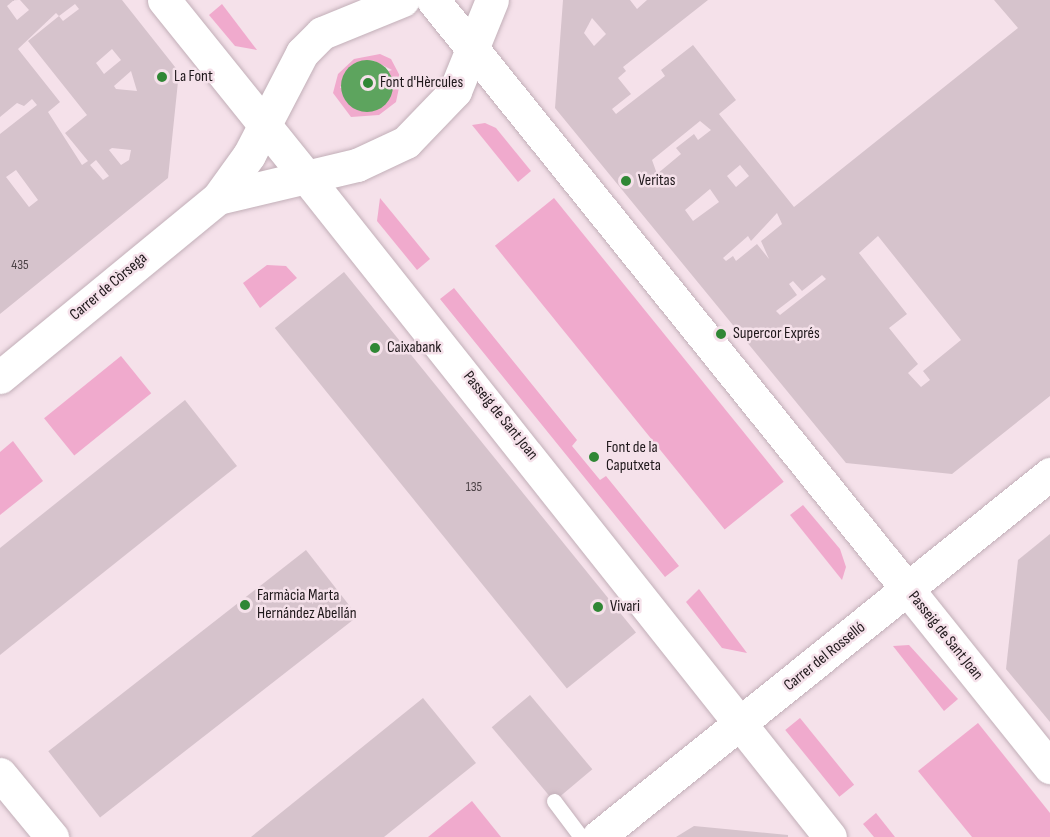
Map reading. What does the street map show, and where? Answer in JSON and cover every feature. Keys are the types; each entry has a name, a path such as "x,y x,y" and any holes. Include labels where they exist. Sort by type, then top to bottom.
{"main road":[{"name":"Passeig de Sant Joan","path":"164,0 652,607 740,724 830,837"},
{"path":"218,198 266,125 302,53 322,33 403,0"},
{"name":"Passeig de Sant Joan","path":"433,0 1050,767"},
{"path":"218,198 357,165 406,142 455,91 475,52 492,0"},
{"name":"Carrer de Còrsega","path":"0,377 218,198"},
{"name":"Carrer del Rosselló","path":"598,837 1050,474"},
{"path":"0,774 52,837"}],"lane":[{"path":"554,801 581,837"}],"shaded area":[{"path":"222,4 257,50 235,46 209,15"},
{"path":"380,54 391,59 401,78 396,102 379,115 351,117 333,93 338,74 354,59","holes":["372,60 392,70 340,88 347,71"]},
{"name":"Font d'Hèrcules","path":"362,60 372,60 386,67 393,86 386,105 372,112 362,112 352,108 345,101 341,91 341,81 345,71 352,64"},
{"path":"485,123 496,128 531,171 518,182 472,125"},
{"path":"380,198 430,259 417,270 377,221"},
{"path":"554,198 784,482 725,529 495,246"},
{"path":"267,265 286,266 297,278 260,308 243,283"},
{"path":"454,288 577,440 572,446 600,480 606,476 679,566 665,577 440,299"},
{"path":"121,356 151,393 74,456 44,418"},
{"path":"13,441 43,481 0,515 0,452"},
{"path":"803,505 840,549 846,567 842,580 790,515"},
{"path":"699,589 747,653 722,648 686,602"},
{"path":"909,645 958,699 944,711 893,646"},
{"path":"800,718 854,785 839,797 785,730"},
{"path":"978,723 1050,813 1050,837 972,837 918,771"},
{"path":"472,801 501,837 428,837"},
{"path":"876,813 895,837 874,837 863,824"}],"building":[{"path":"0,0 14,0 7,6 17,20 29,10 20,0 122,0 179,72 168,178 0,314 0,134 37,105 32,99 24,106 17,103 0,117","holes":["75,4 79,9 63,21 59,16","56,13 59,16 28,41 87,115 65,133 88,161 82,165 48,112 60,102 18,49","112,49 121,60 104,74 96,63","131,71 137,91 116,89 114,86","112,148 131,150 129,160 121,165 109,150","96,160 109,176 103,180 90,165","16,170 38,200 29,207 6,177"]},
{"path":"563,0 630,0 637,9 647,0 708,0 623,67 626,71 618,78 631,94 612,109 616,114 665,76 661,70 693,45 736,100 719,114 794,207 1018,28 994,0 1050,0 1050,396 952,474 846,463 555,108","holes":["592,18 606,34 594,46 584,33","700,121 711,130 698,140 694,134 676,148 681,154 657,174 652,160","740,165 749,176 736,187 727,176","710,189 719,202 693,221 685,210","777,213 782,224 761,241 769,259 757,244 736,261 733,256 726,261 723,258 748,236 751,241","878,236 961,340 923,371 930,380 921,387 908,373 918,364 889,328 907,314 859,253","822,275 826,279 780,315 776,311 797,295 789,284 793,281 802,291"]},
{"path":"344,272 636,633 567,689 275,328"},
{"path":"185,400 237,466 0,655 0,548"},
{"path":"1050,534 1050,722 1006,669 1018,560"},
{"path":"306,550 358,616 100,818 48,751"},
{"path":"530,695 592,769 554,801 492,727"},
{"path":"423,698 476,763 384,837 251,837"},
{"path":"694,826 788,835 788,837 676,837"}],"place":[{"name":"La Font","path":"162,77"},
{"name":"Font d'Hèrcules","path":"368,83"},
{"name":"Veritas","path":"626,181"},
{"name":"Supercor Exprés","path":"721,334"},
{"name":"Caixabank","path":"375,348"},
{"name":"Font de la Caputxeta","path":"594,457"},
{"name":"Farmàcia Marta Hernández Abellán","path":"245,605"},
{"name":"Vivari","path":"598,607"}]}
